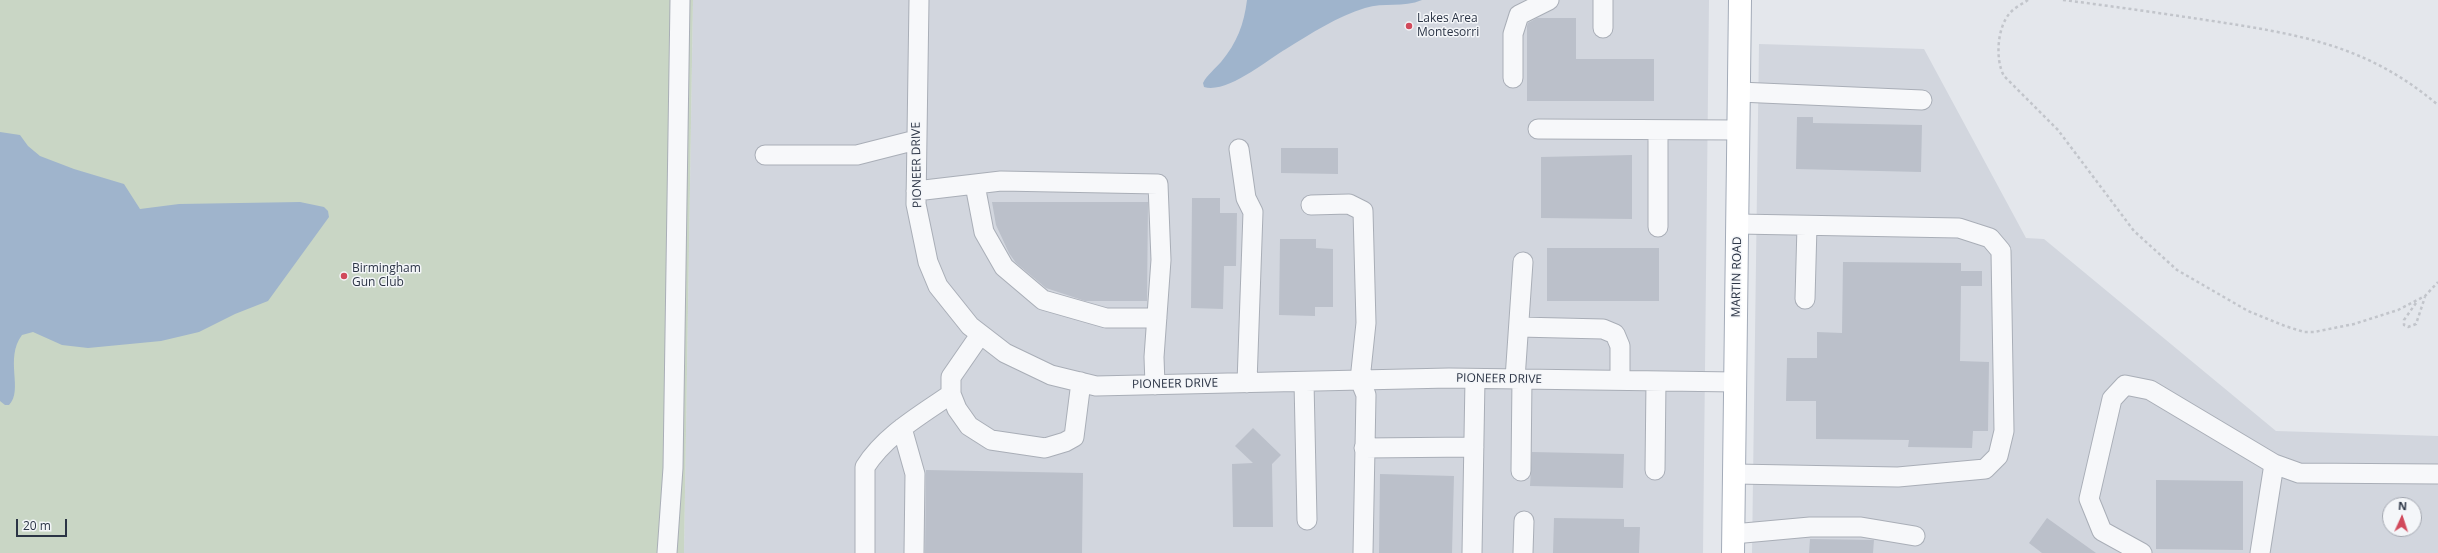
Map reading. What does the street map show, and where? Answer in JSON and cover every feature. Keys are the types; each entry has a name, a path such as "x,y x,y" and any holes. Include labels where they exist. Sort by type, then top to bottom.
{"main road":[{"name":"MARTIN ROAD","path":"1733,544 1740,0"}],"street":[{"path":"667,553 673,468 680,0"},
{"name":"PIONEER DRIVE","path":"919,0 916,191 920,232 928,262 938,286 951,305 980,335 1004,353 1045,372 1096,386 1475,378 1736,382"},
{"path":"1513,78 1513,34 1519,15 1549,0"},
{"path":"1603,0 1603,28"},
{"path":"1739,92 1922,100"},
{"path":"1538,129 1738,130"},
{"path":"1658,130 1658,227"},
{"path":"765,155 857,155 916,140"},
{"path":"1239,149 1246,198 1253,212 1247,383"},
{"path":"916,191 1001,181 1080,181 1158,184 1161,260 1157,318 1155,385"},
{"path":"975,185 984,232 1004,267 1042,300 1106,318 1157,318"},
{"path":"1311,205 1349,204 1363,211 1366,323 1360,380 1366,395 1363,553"},
{"path":"1735,474 1898,477 1985,469 1998,456 2004,431 2001,251 1990,238 1959,228 1738,224"},
{"path":"1805,299 1807,226"},
{"path":"1521,471 1519,327 1523,262"},
{"path":"1519,327 1604,329 1615,334 1620,346 1620,380"},
{"path":"980,335 951,377 951,394 957,409 969,426 991,440 1045,448 1065,442 1074,437 1081,382"},
{"path":"1472,553 1475,378"},
{"path":"1655,470 1656,381"},
{"path":"1304,382 1307,520"},
{"path":"2142,553 2102,531 2089,499 2112,399 2125,385 2150,390 2274,464 2299,473 2438,474"},
{"path":"865,553 865,466 872,455 902,428 951,394"},
{"path":"902,428 915,474 914,553"},
{"path":"1364,448 1474,447"},
{"path":"2260,553 2274,464"},
{"path":"1523,553 1524,521"},
{"path":"1733,544 1810,527 1861,527 1915,536"}],"path":[{"path":"2028,0 2010,13 2001,34 1997,57 2002,72 2058,130 2134,231 2177,270 2248,311 2304,332 2314,332 2360,322 2416,302 2425,296 2438,282"},
{"path":"2063,0 2236,24 2300,36 2375,61 2390,70 2438,105"},
{"path":"2416,302 2404,320 2404,325 2408,327 2416,324 2425,296"}],"shaded area":[{"path":"693,0 1709,0 1703,553 684,553"},
{"path":"1759,44 1924,49 2026,238 2044,239 2276,431 2438,436 2438,553 1752,553"}],"green space":[{"name":"Birmingham Gun Club","path":"0,0 693,0 684,553 0,553"}],"water":[{"path":"1247,0 1422,0 1408,4 1372,6 1355,11 1314,32 1235,81 1224,86 1213,88 1204,87 1203,83 1227,55 1239,33"},
{"path":"0,132 20,135 28,146 40,156 74,169 124,184 140,209 179,204 300,202 324,207 328,211 329,217 268,301 235,314 199,332 161,341 88,348 62,345 33,332 22,335 14,354 15,391 13,399 9,405 5,405 0,401"}],"building":[{"path":"1537,18 1576,18 1576,59 1654,59 1654,101 1527,101 1527,26 1528,23"},
{"path":"1797,117 1813,117 1813,123 1922,125 1921,172 1796,169"},
{"path":"1281,148 1338,148 1338,174 1281,173"},
{"path":"1632,155 1632,219 1541,218 1541,157"},
{"path":"1192,198 1220,198 1220,213 1237,213 1236,266 1224,266 1223,309 1191,308"},
{"path":"992,202 1148,202 1147,301 1085,301 1046,288 1016,263 1009,253 996,225"},
{"path":"1280,239 1316,239 1316,248 1333,249 1333,307 1315,307 1315,316 1279,315"},
{"path":"1547,248 1659,248 1659,301 1547,301"},
{"path":"1843,262 1961,263 1961,271 1982,271 1982,286 1961,286 1960,361 1989,362 1988,431 1973,431 1972,448 1908,447 1909,440 1816,439 1816,401 1786,401 1787,358 1817,358 1817,332 1842,333"},
{"path":"1253,428 1281,455 1272,464 1273,527 1233,527 1232,464 1253,463 1235,446"},
{"path":"1532,452 1624,454 1623,488 1530,486"},
{"path":"926,470 1083,473 1082,553 925,553"},
{"path":"1380,474 1454,476 1452,553 1379,553"},
{"path":"2156,480 2243,481 2243,550 2156,549"},
{"path":"1554,518 1624,519 1624,527 1640,527 1639,553 1553,553"},
{"path":"2047,518 2096,553 2042,553 2029,543"},
{"path":"1810,539 1874,540 1873,553 1809,553"}],"place":[{"name":"Lakes Area Montesorri","path":"1409,26"},
{"name":"Birmingham Gun Club","path":"344,276"}]}
